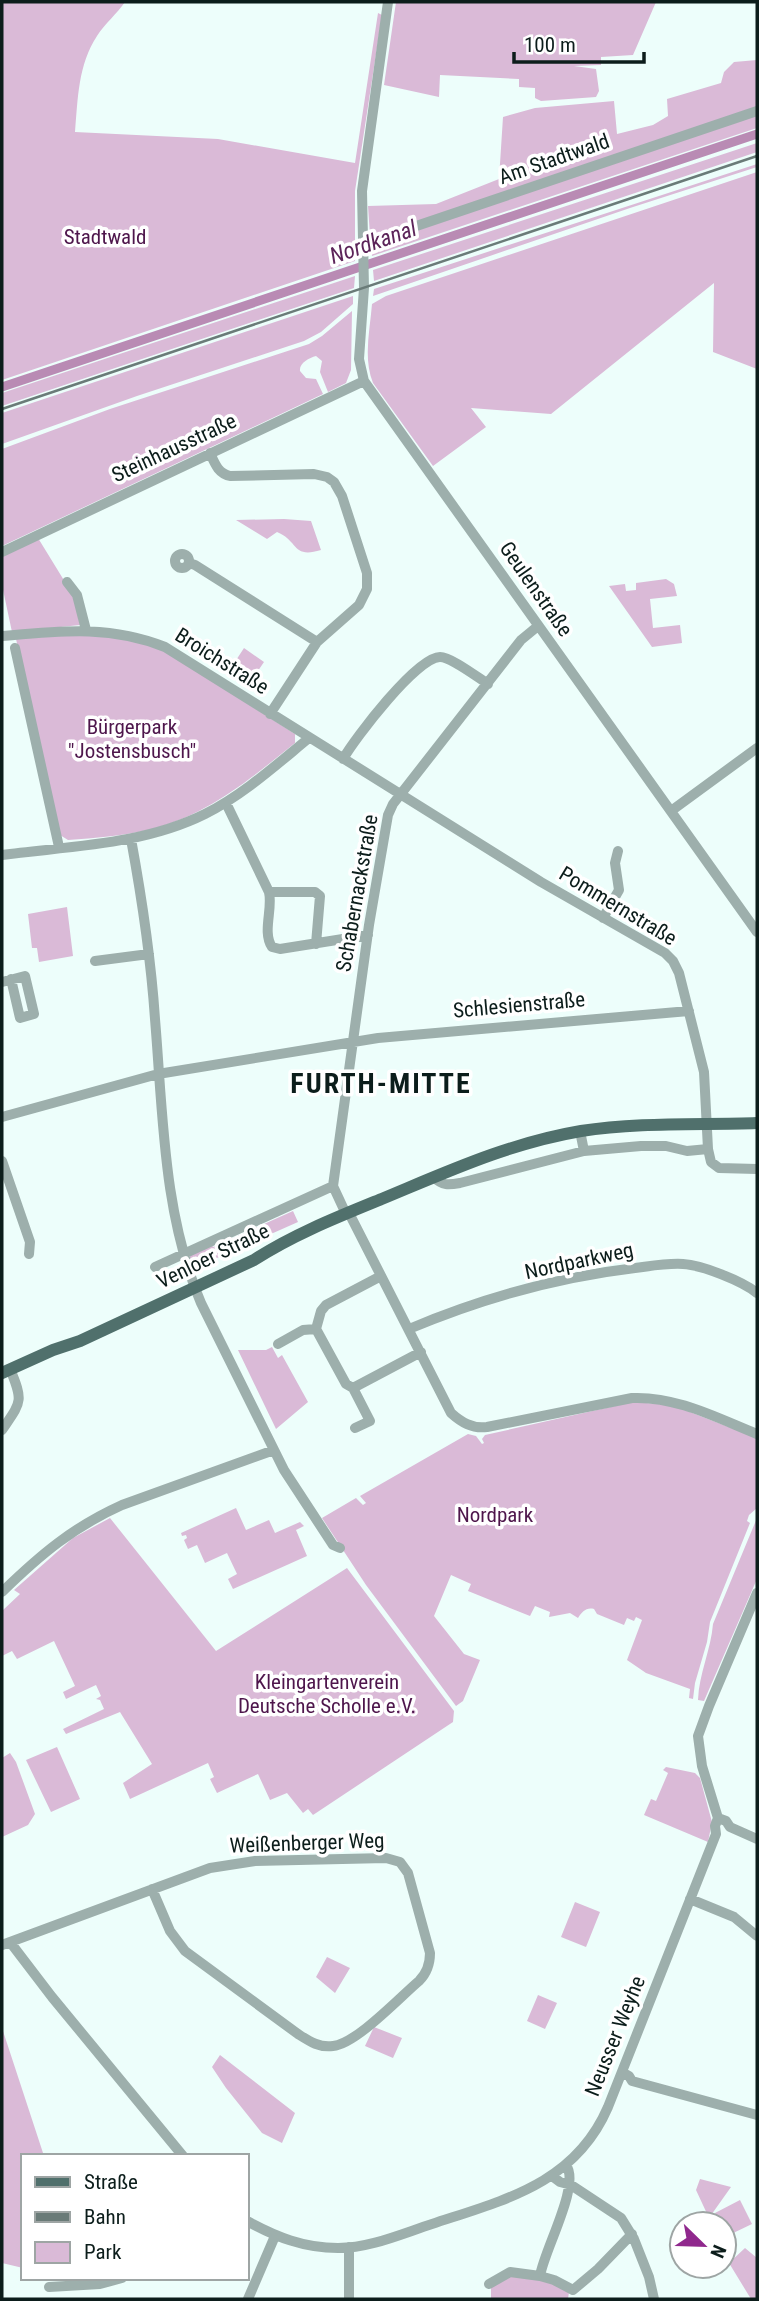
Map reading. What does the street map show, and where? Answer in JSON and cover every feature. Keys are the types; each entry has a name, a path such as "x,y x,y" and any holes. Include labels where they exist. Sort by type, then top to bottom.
{"main road":[{"name":"Venloer Straße","path":"6,1371 84,1339 254,1260 272,1248 347,1213 490,1154 580,1131 757,1123"}],"street":[{"name":"Geulenstraße","path":"388,2 364,168 364,277 359,359 364,381 757,932"},
{"name":"Am Stadtwald","path":"363,249 757,111"},
{"name":"Steinhausstraße","path":"2,552 364,381"},
{"path":"210,453 216,468 222,474 230,476 314,474 327,477 339,488 367,573 368,589 359,605 317,642 271,714"},
{"path":"188,563 206,571 317,642"},
{"path":"67,582 77,595 86,630"},
{"name":"Schabernackstraße","path":"333,1186 388,814 522,640 538,626"},
{"name":"Broichstraße","path":"2,636 86,630 121,633 165,647 401,794"},
{"path":"15,648 59,848"},
{"path":"343,759 385,703 415,673 435,658 450,660 488,684"},
{"path":"2,855 131,839 189,822 226,803 309,738"},
{"path":"671,811 757,748"},
{"name":"Pommernstraße","path":"401,794 669,957 679,973 704,1072 707,1125"},
{"path":"226,803 269,892 268,939 272,947 280,949 368,935"},
{"path":"131,839 149,954 166,1160 185,1254 195,1287 284,1470 333,1545 340,1548"},
{"path":"603,918 619,890 615,863 618,851"},
{"path":"269,892 315,892 320,895 316,944"},
{"path":"95,961 149,954"},
{"name":"Schlesienstraße","path":"2,1118 158,1074 353,1042 430,1032 689,1011"},
{"path":"707,1125 710,1162 715,1166 757,1169"},
{"path":"580,1131 584,1151"},
{"path":"434,1177 439,1183 447,1185 460,1183 584,1151 641,1146 666,1146 687,1151 708,1149"},
{"path":"2,1161 30,1242 29,1254"},
{"path":"333,1186 451,1413 464,1423 484,1428 632,1398 652,1397 671,1401 757,1434"},
{"name":"Venloer Straße","path":"155,1267 333,1186"},
{"name":"Nordparkweg","path":"409,1329 441,1316 566,1280 668,1264 703,1267 757,1293"},
{"path":"355,1428 370,1421 316,1329 321,1311 326,1305 381,1276"},
{"path":"278,1344 303,1330 316,1329"},
{"path":"353,1388 421,1352"},
{"path":"2,1430 16,1409 20,1397 6,1371"},
{"path":"2,1592 54,1544 101,1514 274,1450"},
{"name":"Neusser Weyhe","path":"248,2222 275,2236 304,2244 349,2248 386,2240 519,2194 566,2165 584,2147 599,2125 617,2084 716,1834 718,1818 702,1766 698,1736 757,1593"},
{"path":"718,1818 726,1821 730,1827 757,1839"},
{"path":"716,1834 730,1827"},
{"name":"Weißenberger Weg","path":"6,1943 152,1889 209,1868 239,1863 394,1859 405,1867 408,1873 430,1953 430,1962 419,1981 354,2038 333,2046 315,2044 289,2028 185,1951 170,1931 152,1889"},
{"path":"690,1899 734,1917 757,1936"},
{"path":"6,1943 181,2154"},
{"path":"622,2072 632,2081 757,2115"},
{"path":"617,2084 627,2085 632,2081"},
{"path":"540,2276 542,2260 571,2185 571,2173 566,2165"},
{"path":"552,2175 621,2218 632,2234 649,2277 654,2299"},
{"path":"489,2284 510,2272 540,2276 573,2290 632,2234"},
{"path":"248,2299 275,2236"},
{"path":"349,2248 349,2299"},
{"path":"49,2287 100,2284 115,2280"}],"green space":[{"name":"Stadtwald","path":"2,2 125,2 100,31 86,58 80,82 75,132 218,139 355,163 378,13 382,15 355,191 355,261 2,380"},
{"path":"396,2 656,2 633,55 601,57 601,65 574,66 596,69 599,91 596,97 541,101 535,98 535,88 519,87 519,79 440,75 439,97 384,85"},
{"path":"757,60 757,108 374,238 370,236 368,206 436,204 499,179 503,117 535,108 614,101 617,134 653,125 668,116 667,99 721,83 724,72 734,62"},
{"path":"757,113 757,128 372,256 371,246"},
{"path":"757,143 757,152 374,281 373,270"},
{"path":"757,164 757,167 373,296 374,289"},
{"path":"757,172 757,369 713,352 714,283 551,414 471,408 486,427 433,466 373,383 368,364 372,304 386,296"},
{"path":"355,276 354,288 2,406 2,393"},
{"path":"353,296 353,304 321,332 304,341 2,444 2,413"},
{"path":"352,311 351,370 346,383 328,392 320,372 322,361 316,356 310,358 303,363 300,371 306,378 316,379 323,394 2,546 2,449 110,409 309,344"},
{"path":"236,520 311,521 321,550 300,551 277,532 267,539"},
{"path":"38,538 73,595 80,625 12,632 2,585 2,556"},
{"path":"666,579 674,584 677,596 650,599 653,628 680,625 682,643 652,647 609,586 625,584 626,591 636,590 636,583"},
{"name":"Bürgerpark \"Jostensbusch\"","path":"89,633 120,636 164,650 295,734 295,743 244,783 189,816 138,832 68,840 60,835 16,639"},
{"path":"244,648 264,662 247,687 227,674"},
{"path":"67,907 73,956 39,962 37,948 32,948 28,914"},
{"path":"293,1211 298,1222 205,1261 198,1271 192,1270 189,1258 191,1253 211,1244 213,1247"},
{"path":"272,1347 278,1358 282,1355 308,1402 276,1429 238,1350 266,1350"},
{"name":"Nordpark","path":"633,1402 672,1405 757,1438 757,1508 749,1515 747,1521 750,1523 710,1622 693,1699 689,1698 690,1689 646,1673 627,1660 642,1620 636,1617 634,1621 627,1618 624,1625 597,1614 594,1609 584,1610 578,1618 570,1613 549,1617 550,1612 535,1606 530,1616 468,1591 471,1584 451,1575 434,1616 464,1654 480,1660 463,1701 456,1706 366,1585 322,1518 356,1498 363,1505 366,1503 360,1496 468,1434 476,1436 482,1444 485,1435"},
{"path":"236,1508 246,1530 269,1520 275,1533 300,1522 304,1526 296,1530 307,1556 233,1589 228,1579 237,1574 227,1553 205,1563 197,1545 188,1549 184,1540 186,1535 182,1536 181,1533"},
{"name":"Kleingartenverein Deutsche Scholle e.V.","path":"110,1518 216,1651 347,1568 454,1711 453,1722 313,1815 308,1809 303,1813 287,1793 270,1800 258,1774 217,1793 210,1779 214,1777 208,1763 130,1799 123,1783 152,1764 120,1712 66,1734 63,1729 104,1709 100,1700 96,1699 101,1696 96,1685 66,1699 63,1692 75,1686 54,1641 17,1659 12,1651 2,1656 2,1611 20,1594 14,1590 73,1538"},
{"path":"757,1518 757,1579 704,1701 698,1700 713,1624"},
{"path":"57,1747 80,1799 51,1812 26,1760"},
{"path":"10,1753 16,1762 35,1814 28,1825 2,1837 2,1758"},
{"path":"666,1767 695,1773 700,1778 712,1822 708,1842 644,1815 651,1799 656,1801 668,1773 663,1770"},
{"path":"575,1902 600,1912 586,1947 561,1937"},
{"path":"327,1957 350,1968 335,1993 316,1977"},
{"path":"538,1995 557,2003 545,2029 527,2021"},
{"path":"374,2027 402,2038 393,2058 365,2046"},
{"path":"2,2028 43,2154 21,2154 21,2268 2,2263"},
{"path":"220,2055 295,2113 282,2143 262,2133 226,2088 212,2067"},
{"path":"700,2179 731,2187 715,2210 705,2210 696,2190"},
{"path":"740,2200 752,2224 738,2231 738,2210 721,2210"},
{"path":"745,2248 757,2258 757,2299 751,2299 738,2278 738,2255"},
{"path":"506,2276 542,2279 569,2292 568,2299 491,2299 491,2288"}],"waterway":[{"name":"Nordkanal","path":"2,387 757,134"}],"railway":[{"path":"2,409 757,156"}],"district":[{"name":"FURTH-MITTE","path":"381,1083"}]}
